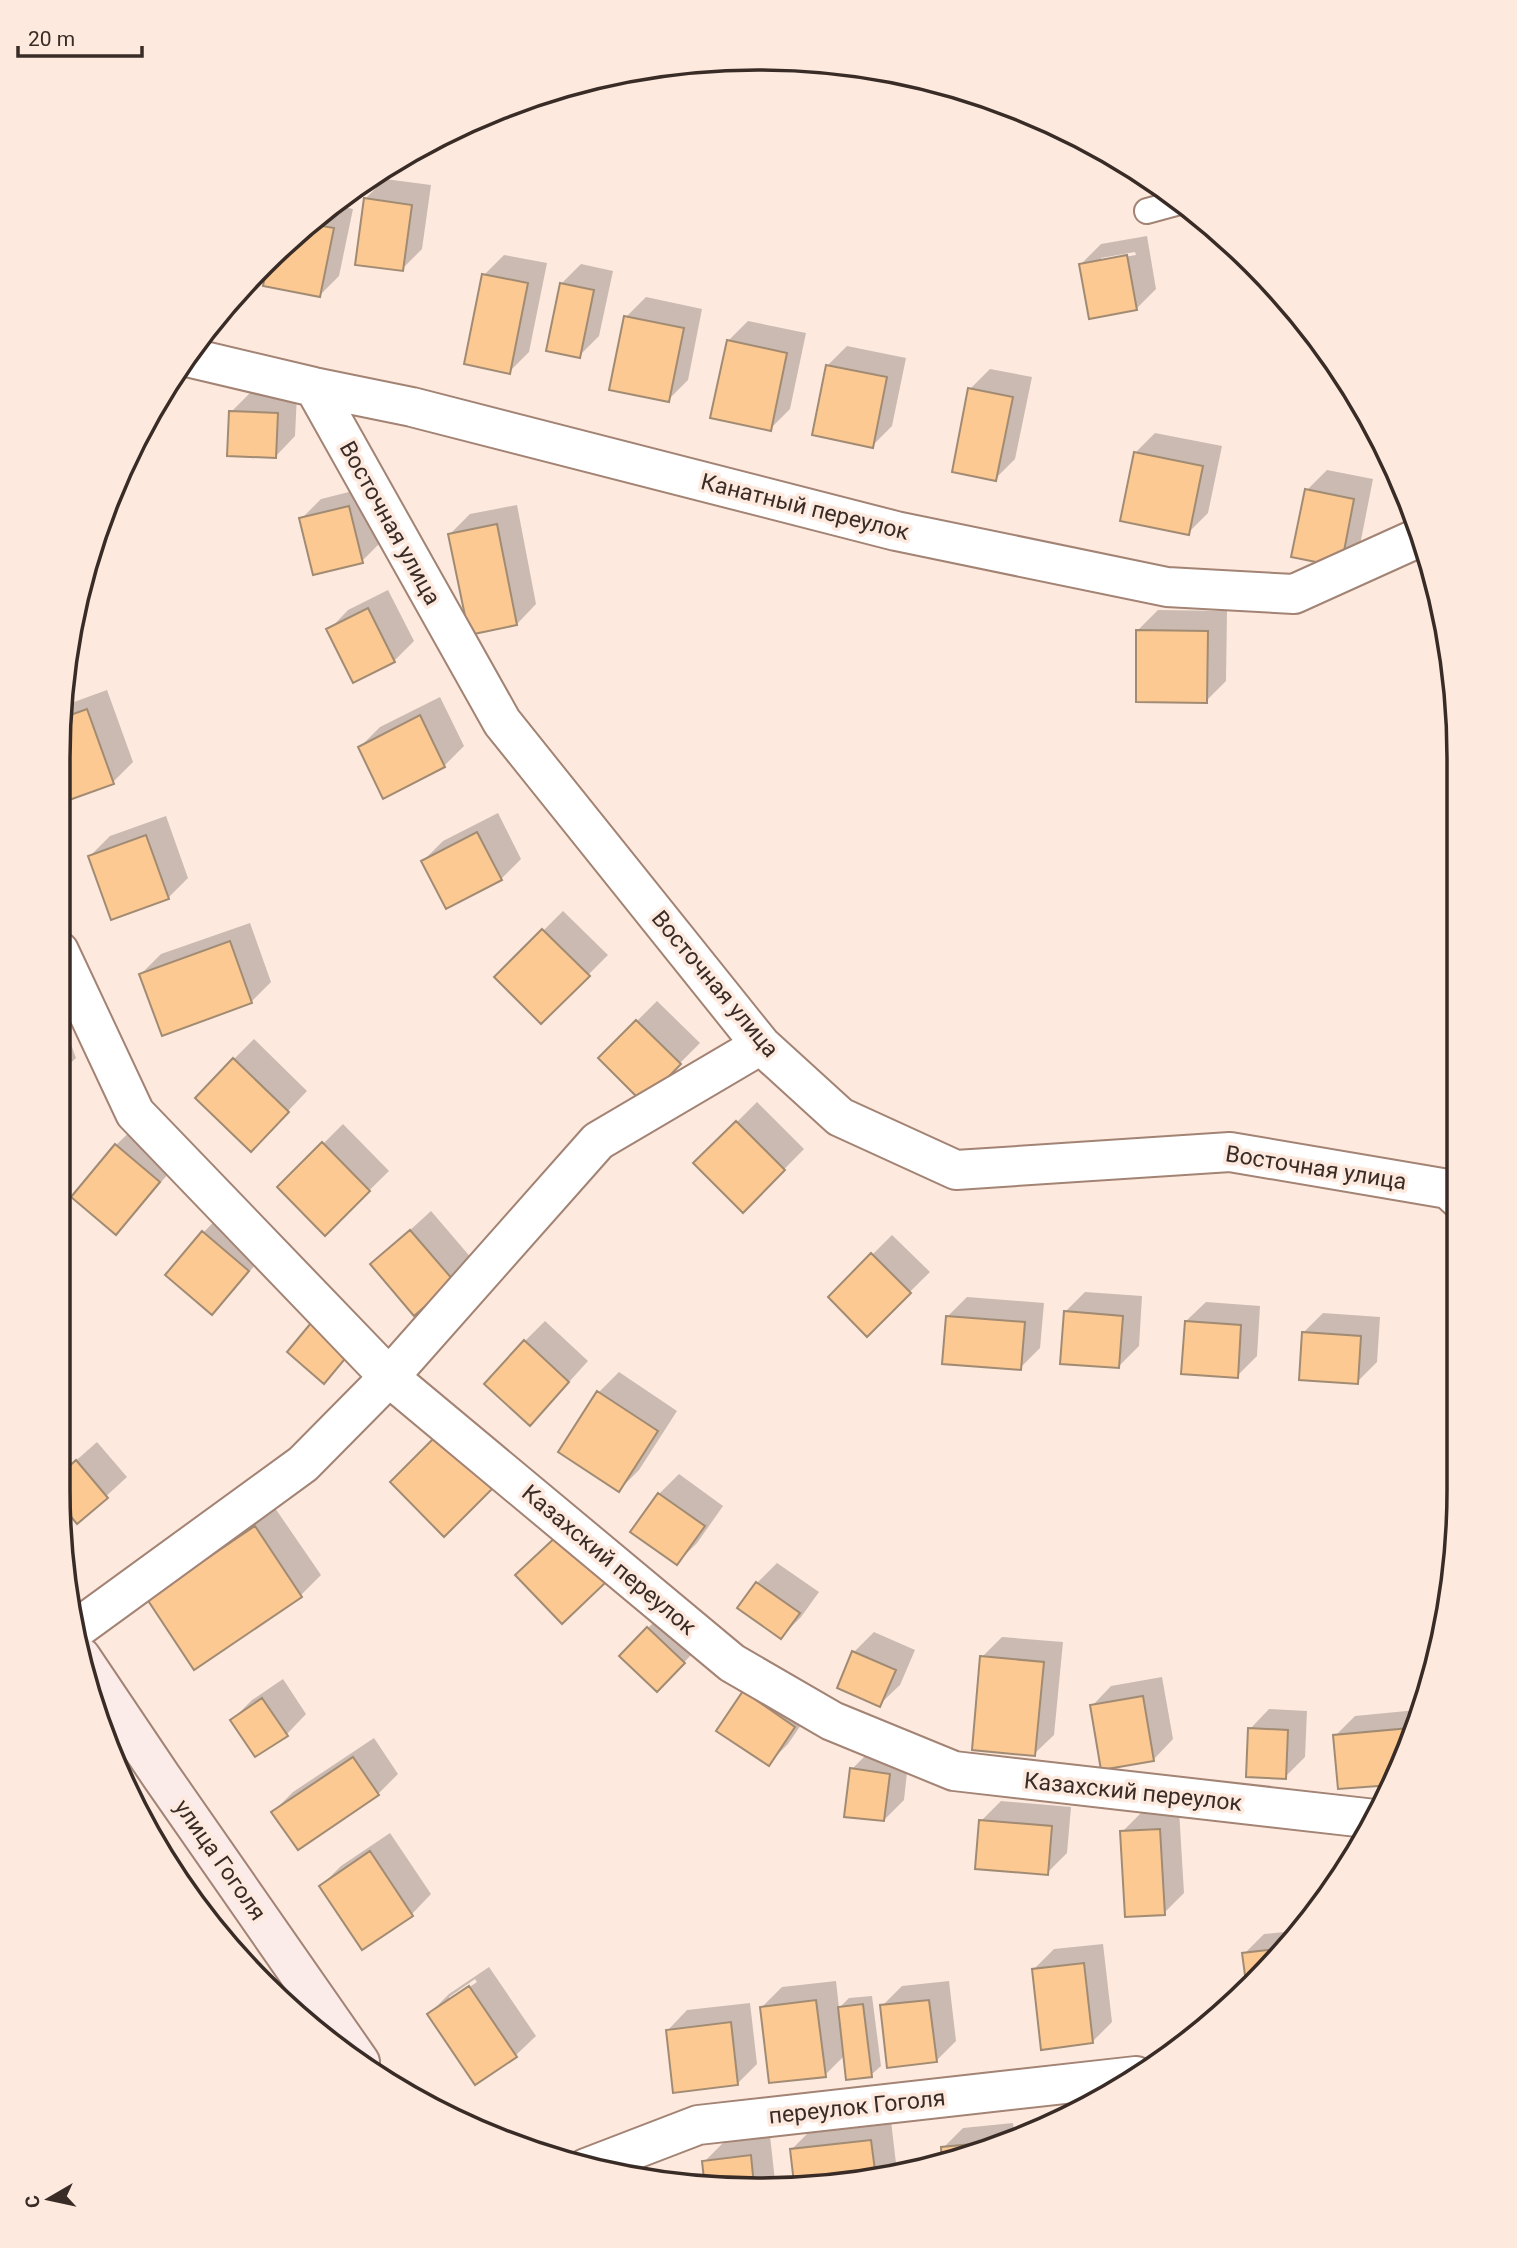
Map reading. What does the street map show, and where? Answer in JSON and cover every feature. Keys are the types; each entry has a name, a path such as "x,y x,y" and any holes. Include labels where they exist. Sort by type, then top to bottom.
{"street":[{"name":"Канатный переулок","path":"198,360 425,410 896,531 1167,586 1294,594 1411,541"},
{"name":"Восточная улица","path":"314,387 502,722 761,1045 840,1117 956,1170 1230,1152 1447,1193"},
{"name":"Казахский переулок","path":"70,974 135,1113 389,1377 732,1663 832,1721 954,1772 1364,1818"},
{"path":"83,1624 303,1464 389,1377 598,1141 761,1045"},
{"name":"улица Гоголя","path":"97,1679 345,2040"},
{"name":"переулок Гоголя","path":"605,2161 698,2125 1115,2078"}],"lane":[{"path":"1147,212 1169,205"}],"building":[{"path":"364,198 412,205 403,271 355,265"},
{"path":"323,226 334,228 320,297 263,286 264,280 272,272"},
{"path":"1127,255 1137,310 1089,319 1079,264"},
{"path":"482,274 528,283 510,374 464,364"},
{"path":"560,283 594,290 580,358 546,351"},
{"path":"624,316 684,328 669,402 609,390"},
{"path":"727,340 787,353 771,431 710,418"},
{"path":"826,365 887,377 873,448 812,435"},
{"path":"968,388 1013,397 996,481 952,472"},
{"path":"229,411 278,413 276,458 227,456"},
{"path":"1134,452 1203,466 1189,535 1120,521"},
{"path":"1305,489 1354,499 1341,567 1291,557"},
{"path":"349,506 363,563 313,575 299,518"},
{"path":"497,524 517,625 469,635 448,534"},
{"path":"368,608 395,662 353,683 326,629"},
{"path":"1136,630 1208,631 1207,703 1136,702"},
{"path":"87,709 114,784 70,800 70,758 71,715"},
{"path":"420,715 445,767 383,799 358,747"},
{"path":"477,832 502,880 446,909 421,861"},
{"path":"146,835 169,899 111,920 88,856"},
{"path":"542,929 590,976 541,1024 494,977"},
{"path":"230,941 252,1003 162,1036 139,974"},
{"path":"636,1020 681,1064 643,1103 598,1058"},
{"path":"233,1058 289,1112 251,1152 195,1098"},
{"path":"736,1121 785,1170 743,1213 693,1163"},
{"path":"322,1142 370,1191 325,1236 277,1187"},
{"path":"115,1144 160,1182 116,1235 71,1197"},
{"path":"410,1230 454,1281 414,1316 370,1264"},
{"path":"202,1231 249,1271 212,1315 165,1275"},
{"path":"871,1253 911,1293 867,1337 828,1297"},
{"path":"1064,1311 1123,1316 1119,1368 1060,1364"},
{"path":"946,1316 1025,1322 1021,1370 942,1364"},
{"path":"1185,1321 1241,1325 1238,1378 1181,1374"},
{"path":"311,1323 349,1354 324,1384 287,1352"},
{"path":"1302,1332 1361,1336 1358,1384 1299,1380"},
{"path":"524,1340 569,1382 530,1426 484,1384"},
{"path":"597,1391 658,1431 619,1492 558,1452"},
{"path":"437,1435 492,1489 444,1537 390,1482"},
{"path":"76,1460 108,1498 77,1524 71,1516 70,1466"},
{"path":"658,1493 705,1526 677,1565 630,1532"},
{"path":"255,1526 302,1597 194,1670 147,1599"},
{"path":"559,1534 605,1583 562,1624 515,1575"},
{"path":"756,1582 800,1613 781,1639 737,1608"},
{"path":"647,1627 685,1663 657,1692 619,1656"},
{"path":"852,1651 896,1670 880,1707 837,1688"},
{"path":"980,1656 1044,1662 1035,1756 972,1750"},
{"path":"743,1691 795,1727 769,1766 716,1731"},
{"path":"1143,1696 1154,1761 1101,1770 1090,1705"},
{"path":"262,1698 288,1736 255,1757 230,1720"},
{"path":"1248,1728 1288,1730 1286,1779 1246,1777"},
{"path":"1404,1729 1380,1786 1338,1789 1333,1735"},
{"path":"353,1757 379,1795 298,1850 271,1812"},
{"path":"850,1768 890,1774 884,1821 844,1817"},
{"path":"979,1820 1052,1826 1048,1875 975,1869"},
{"path":"1160,1829 1165,1915 1125,1917 1120,1831"},
{"path":"370,1851 413,1916 362,1950 319,1886"},
{"path":"1270,1950 1245,1976 1242,1953"},
{"path":"1084,1963 1093,2043 1041,2050 1032,1969"},
{"path":"469,1986 517,2057 475,2085 427,2014"},
{"path":"816,2000 826,2077 769,2083 760,2007"},
{"path":"929,2000 937,2062 887,2068 880,2005"},
{"path":"863,2004 872,2077 846,2080 838,2007"},
{"path":"731,2022 738,2085 673,2093 666,2030"},
{"path":"871,2140 875,2168 793,2177 790,2149"},
{"path":"970,2144 941,2154 941,2147"},
{"path":"751,2155 753,2178 704,2176 702,2161"}]}
